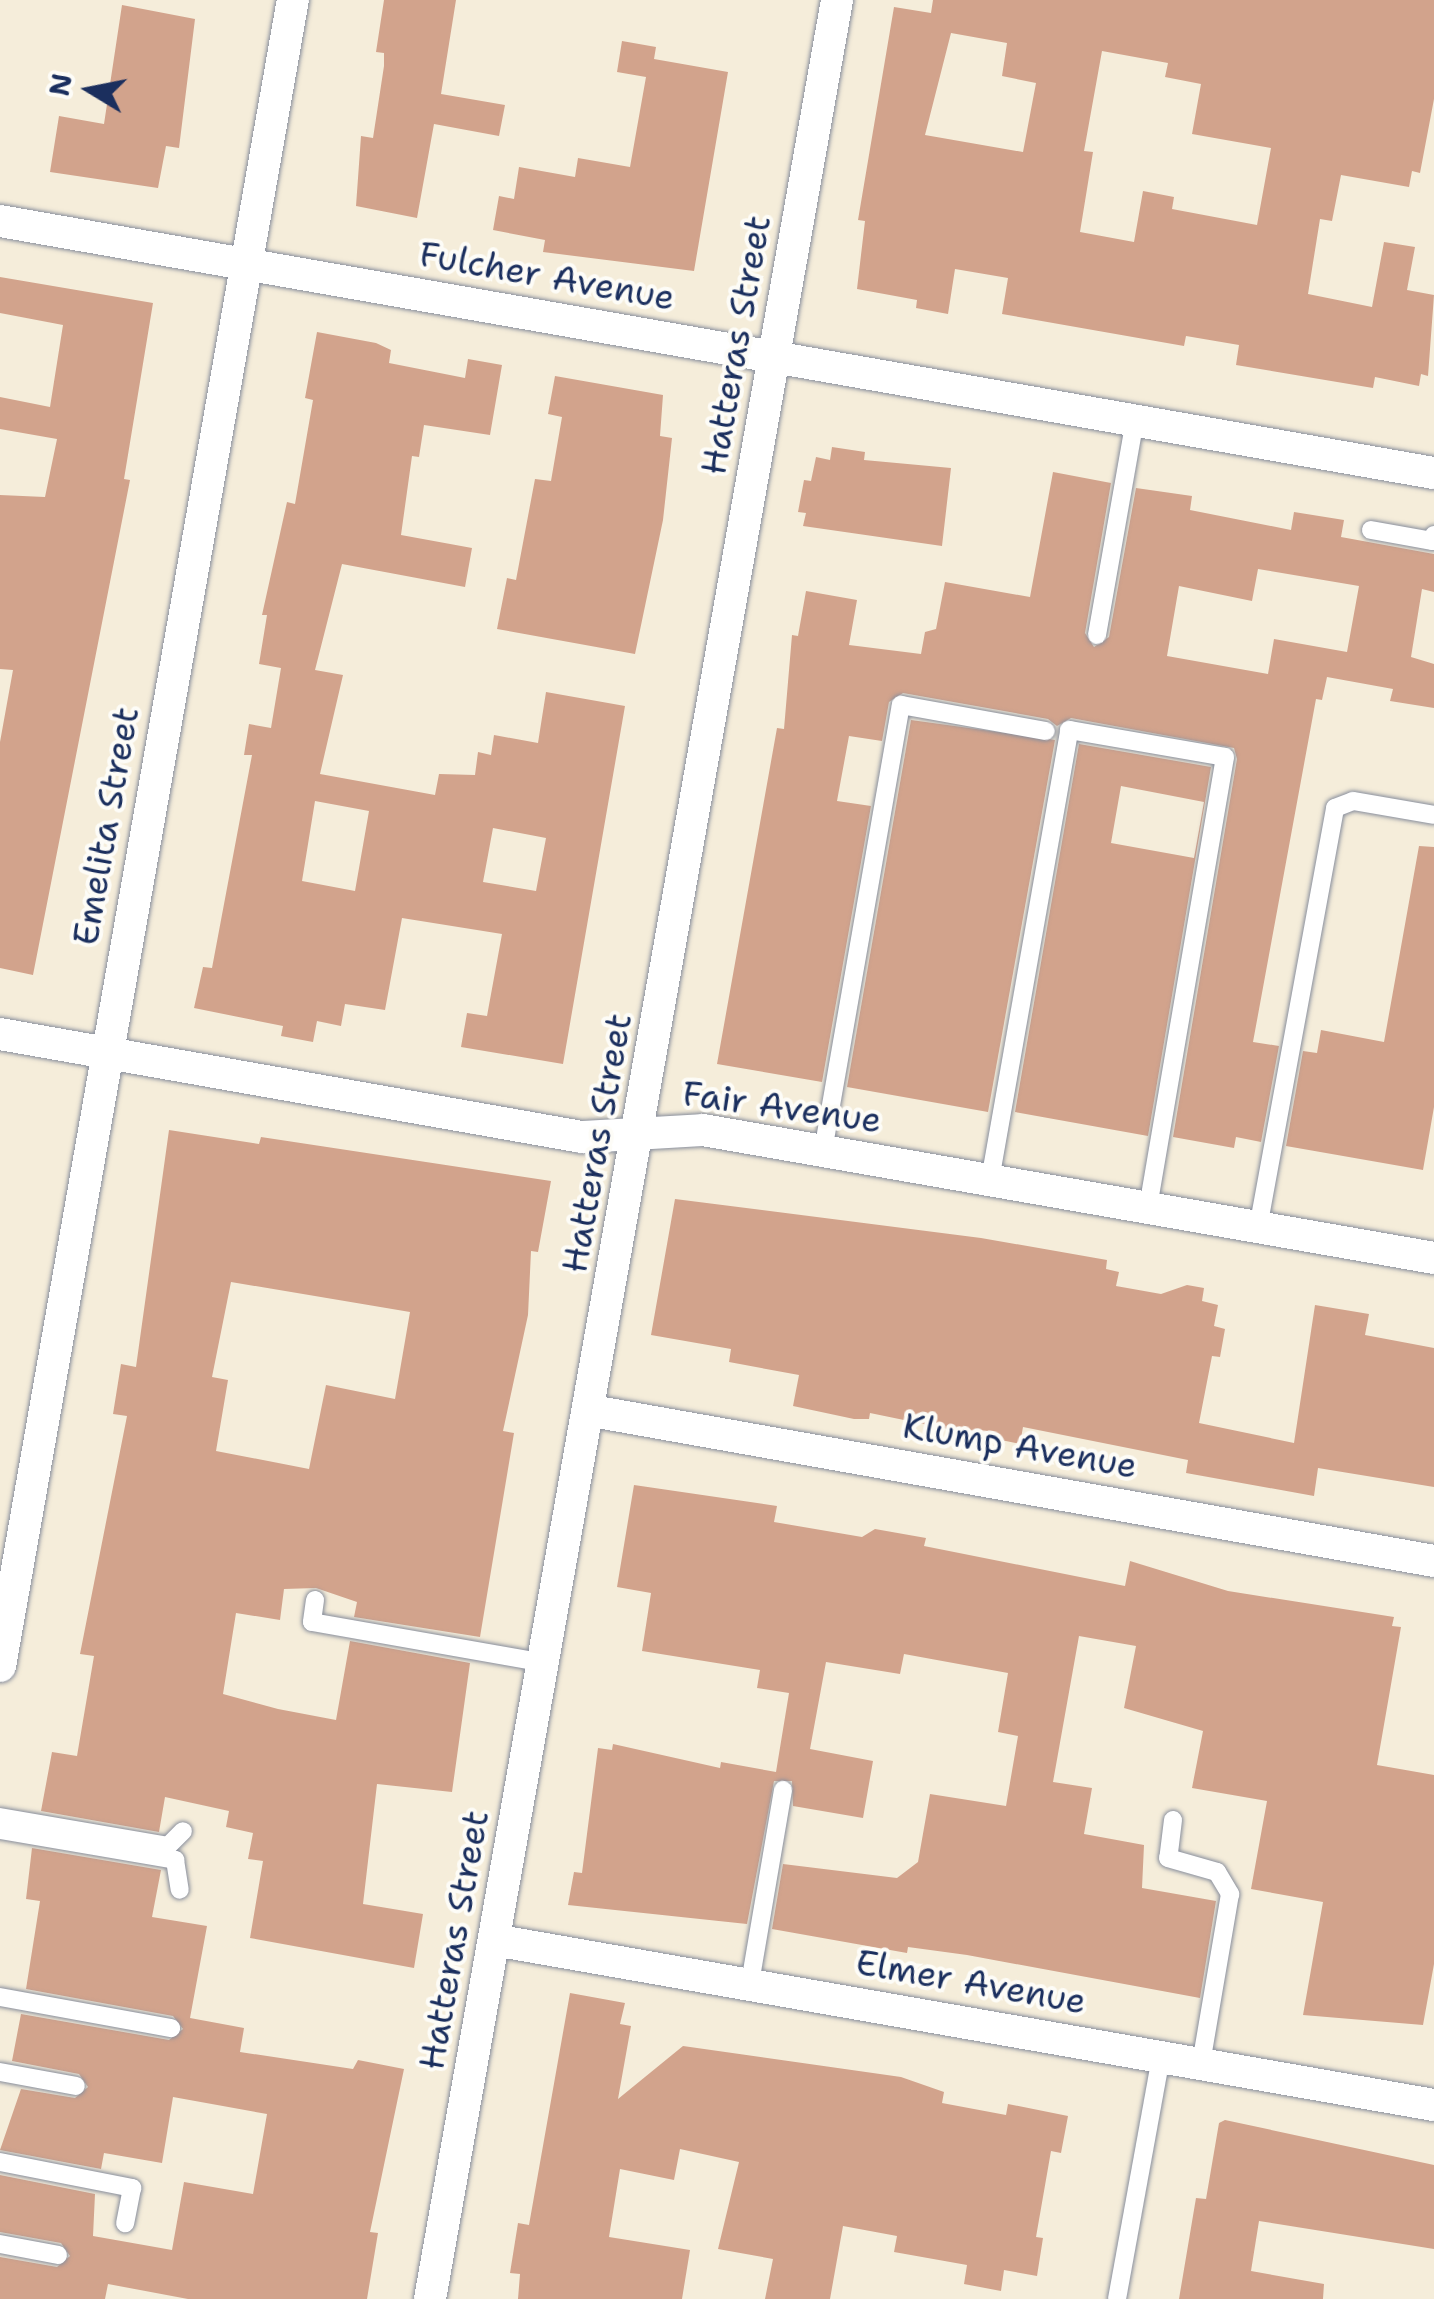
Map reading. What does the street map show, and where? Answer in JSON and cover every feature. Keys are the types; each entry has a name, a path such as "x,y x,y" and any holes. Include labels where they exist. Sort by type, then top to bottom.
{"street":[{"name":"Emelita Street","path":"0,1666 293,0"},
{"name":"Hatteras Street","path":"430,2299 592,1411 837,0"},
{"name":"Fulcher Avenue","path":"0,221 1434,474"},
{"name":"Fair Avenue","path":"0,1034 582,1137 704,1130 1434,1258"},
{"name":"Klump Avenue","path":"592,1411 1434,1561"},
{"name":"Elmer Avenue","path":"494,1940 1434,2105"}],"lane":[{"path":"1097,634 1135,420"},
{"path":"1370,530 1433,541 1434,535"},
{"path":"823,1152 902,705 1046,731"},
{"path":"990,1180 1069,730 1186,750 1225,758 1148,1209"},
{"path":"1258,1228 1335,808 1353,802 1434,816"},
{"path":"315,1600 312,1622 544,1663"},
{"path":"750,1983 783,1790"},
{"path":"0,1817 168,1846 183,1831"},
{"path":"1173,1820 1168,1858 1217,1872 1230,1894 1201,2064"},
{"path":"0,1830 175,1860 180,1890"},
{"path":"0,1997 171,2028"},
{"path":"1117,2299 1161,2057"},
{"path":"0,2072 76,2086"},
{"path":"0,2162 132,2188 126,2223"},
{"path":"0,2244 58,2255"}],"building":[{"path":"384,0 456,0 441,94 505,105 499,136 434,124 417,218 356,206 361,136 373,138 384,66 384,53 376,52"},
{"path":"933,0 1434,0 1434,99 1420,173 1412,171 1409,187 1341,175 1332,221 1320,219 1308,294 1372,307 1384,242 1415,247 1407,290 1434,295 1428,376 1421,374 1419,386 1375,377 1373,388 1236,365 1239,345 1186,336 1184,346 1002,314 1008,278 955,269 948,314 916,308 917,300 857,289 865,221 858,220 894,7 931,13","holes":["951,33 1007,43 1002,76 1036,83 1023,152 925,135","1102,51 1168,63 1165,77 1201,84 1192,134 1271,148 1257,225 1172,209 1174,197 1143,191 1134,242 1080,232 1093,152 1084,151"]},
{"path":"122,5 195,19 179,148 166,146 158,188 50,172 59,116 104,124"},
{"path":"622,41 656,47 654,59 728,72 694,271 543,252 545,240 493,230 499,196 514,199 519,167 575,177 578,158 630,167 646,77 617,72"},
{"path":"0,277 153,303 124,479 130,480 33,975 0,968 0,742 13,670 0,669 0,495 45,497 57,439 0,429 0,397 50,407 63,325 0,313"},
{"path":"317,332 376,343 391,350 389,363 465,378 468,359 502,365 490,435 424,425 419,457 412,456 401,535 472,548 465,587 342,564 315,670 343,675 320,774 435,795 439,774 475,775 478,752 491,755 494,735 538,743 546,692 625,706 563,1064 461,1047 467,1013 487,1016 502,934 402,918 385,1010 345,1004 341,1026 317,1021 313,1042 281,1036 283,1026 194,1008 203,967 212,968 252,755 244,755 249,724 271,728 281,668 259,664 267,615 262,615 287,502 295,504 313,400 305,398","holes":["315,801 369,811 355,891 302,881","493,828 546,838 536,891 483,882"]},
{"path":"555,376 663,395 660,436 672,438 663,520 635,654 497,629 507,578 516,580 535,479 551,481 562,417 548,414"},
{"path":"832,447 865,452 864,460 951,468 942,546 803,526 806,513 798,512 804,480 811,481 816,457 830,460"},
{"path":"1053,472 1111,483 1085,633 1094,647 1109,637 1136,488 1192,496 1190,510 1291,530 1294,512 1344,520 1341,537 1434,554 1434,592 1422,589 1411,657 1434,664 1434,708 1390,701 1393,689 1327,677 1322,700 1316,699 1253,1042 1279,1046 1261,1142 1236,1137 1234,1148 1173,1137 1237,759 1234,748 1071,718 1057,726 1048,719 903,693 889,702 882,741 849,736 837,801 871,806 822,1082 717,1064 777,728 784,729 792,635 798,636 806,591 857,600 849,645 921,654 925,632 936,629 945,582 1030,597","holes":["1258,569 1359,586 1347,652 1274,639 1268,674 1167,656 1179,586 1252,601"]},
{"path":"911,720 1055,740 988,1112 847,1087"},
{"path":"1079,744 1211,767 1148,1136 1015,1112","holes":["1121,786 1204,802 1194,858 1111,843"]},
{"path":"1419,846 1434,847 1434,1107 1423,1170 1286,1146 1303,1051 1317,1053 1321,1030 1384,1042"},
{"path":"169,1130 259,1144 261,1137 551,1181 538,1252 531,1251 528,1315 503,1431 514,1433 480,1637 354,1617 357,1602 316,1588 284,1589 280,1620 236,1613 223,1694 278,1709 336,1720 350,1641 470,1663 452,1792 377,1784 363,1904 423,1914 414,1968 250,1938 263,1861 248,1859 253,1833 226,1827 229,1811 165,1797 159,1832 41,1811 52,1752 77,1756 94,1656 80,1654 127,1416 113,1414 121,1364 136,1367","holes":["231,1282 410,1312 395,1399 326,1385 309,1469 216,1451 228,1380 212,1377"]},
{"path":"675,1199 981,1238 1107,1260 1106,1269 1119,1272 1116,1286 1161,1294 1187,1285 1204,1288 1202,1301 1218,1305 1214,1326 1225,1329 1220,1357 1212,1356 1199,1423 1294,1443 1315,1305 1369,1314 1365,1335 1434,1348 1434,1487 1318,1468 1314,1496 1186,1473 1188,1460 1023,1427 1020,1444 870,1413 869,1419 854,1419 793,1406 799,1375 729,1362 731,1349 651,1335"},
{"path":"634,1485 777,1506 774,1522 862,1537 875,1529 926,1538 924,1546 1125,1586 1130,1561 1228,1591 1394,1617 1392,1626 1401,1627 1377,1765 1434,1775 1434,1964 1423,2025 1303,2015 1323,1902 1251,1889 1267,1801 1192,1788 1203,1731 1124,1708 1136,1646 1079,1636 1053,1782 1092,1788 1084,1834 1144,1845 1142,1888 1216,1901 1200,1998 967,1955 908,1947 907,1953 772,1929 783,1864 897,1878 918,1862 930,1794 1006,1806 1018,1736 998,1732 1008,1673 904,1654 900,1674 826,1662 810,1749 873,1761 863,1818 793,1806 792,1781 774,1781 747,1924 568,1905 574,1872 582,1873 598,1748 612,1750 613,1744 720,1768 721,1762 776,1772 789,1693 757,1688 760,1670 642,1651 651,1593 617,1587"},
{"path":"32,1848 161,1870 152,1917 207,1926 190,2018 244,2028 240,2052 353,2069 358,2060 404,2069 370,2232 378,2233 367,2299 188,2299 108,2284 105,2299 0,2299 0,2257 57,2267 70,2256 61,2243 0,2232 0,2175 95,2194 93,2236 172,2250 184,2182 253,2194 267,2114 173,2097 162,2163 104,2153 101,2169 0,2150 21,2089 75,2098 88,2087 79,2074 12,2061 21,2014 169,2040 183,2029 173,2016 26,1989 40,1901 26,1899"},
{"path":"570,1993 625,2003 620,2024 631,2026 618,2099 683,2046 901,2077 944,2092 942,2103 1006,2115 1008,2104 1068,2116 1061,2153 1051,2151 1036,2237 1043,2238 1037,2276 1004,2270 1001,2291 964,2284 967,2265 894,2252 897,2236 843,2226 830,2299 765,2299 773,2259 718,2249 739,2162 680,2149 674,2180 620,2169 609,2237 690,2250 682,2299 518,2299 520,2274 510,2273 518,2223 529,2225"},
{"path":"1225,2120 1434,2165 1434,2249 1259,2221 1251,2271 1324,2284 1323,2299 1179,2299 1196,2198 1206,2199 1219,2123"}]}
